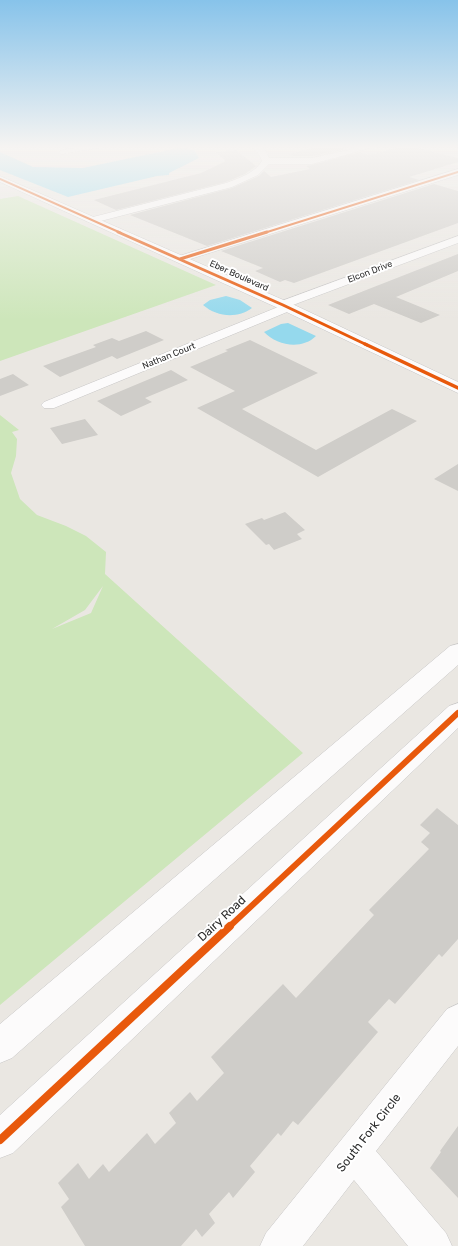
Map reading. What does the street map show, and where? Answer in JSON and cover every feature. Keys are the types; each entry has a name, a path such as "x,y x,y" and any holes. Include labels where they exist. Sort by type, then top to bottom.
{"street":[{"name":"Eber Boulevard","path":"57,204 286,306 458,388"},
{"path":"93,220 155,204"},
{"path":"180,259 355,204"},
{"name":"Elcon Drive","path":"286,306 458,239"},
{"name":"Nathan Court","path":"49,405 286,306"},
{"name":"Eber Boulevard","path":"361,341 458,382"},
{"path":"0,1046 458,652"},
{"name":"Dairy Road","path":"0,1140 458,713"},
{"name":"South Fork Circle","path":"279,1246 458,1020"},
{"path":"354,1152 433,1246"}],"green space":[{"path":"0,204 36,204 216,285 0,361"},
{"path":"0,415 19,430 12,432 17,439 16,456 11,473 20,499 37,515 66,526 86,536 106,552 105,574 303,753 0,1005","holes":["103,586 91,613 52,629 85,610"]}],"water":[{"path":"226,296 240,300 252,308 240,314 227,315 214,312 203,305 210,300"},
{"path":"288,323 316,336 297,345 282,343 269,337 264,332 281,324"}],"building":[{"path":"103,204 139,204 116,210"},
{"path":"171,204 341,204 207,246 130,215"},
{"path":"370,204 458,204 458,223 294,283 285,280 280,282 255,271 263,268 221,251"},
{"path":"458,254 458,271 396,297 440,315 421,323 374,304 349,314 328,305"},
{"path":"146,331 164,340 117,359 112,356 60,377 43,366 96,347 93,345 112,338 119,341"},
{"path":"250,340 318,373 242,409 316,450 392,409 417,421 318,477 197,408 235,391 190,367"},
{"path":"171,370 188,380 145,398 152,402 121,416 97,401"},
{"path":"13,374 29,385 0,396 0,379"},
{"path":"85,419 98,435 62,444 50,428"},
{"path":"458,464 458,491 434,479"},
{"path":"285,512 305,530 297,534 302,539 274,550 269,544 266,545 245,524 262,518 264,520"},
{"path":"437,808 458,825 458,939 442,957 439,954 395,1004 389,999 368,1022 378,1032 298,1125 293,1121 281,1136 278,1133 250,1166 255,1172 233,1198 229,1192 209,1214 215,1223 202,1237 196,1229 181,1246 85,1246 61,1207 69,1199 58,1183 78,1163 89,1179 103,1164 109,1172 147,1133 155,1144 176,1123 169,1113 190,1092 197,1101 224,1073 211,1057 283,984 296,998 374,915 369,910 429,849 421,842 430,833 420,825"},
{"path":"458,1126 458,1198 430,1168"}],"cycle path":[{"path":"56,204 283,305 458,388"},
{"path":"180,259 355,204"},
{"path":"0,1140 458,713"}]}
